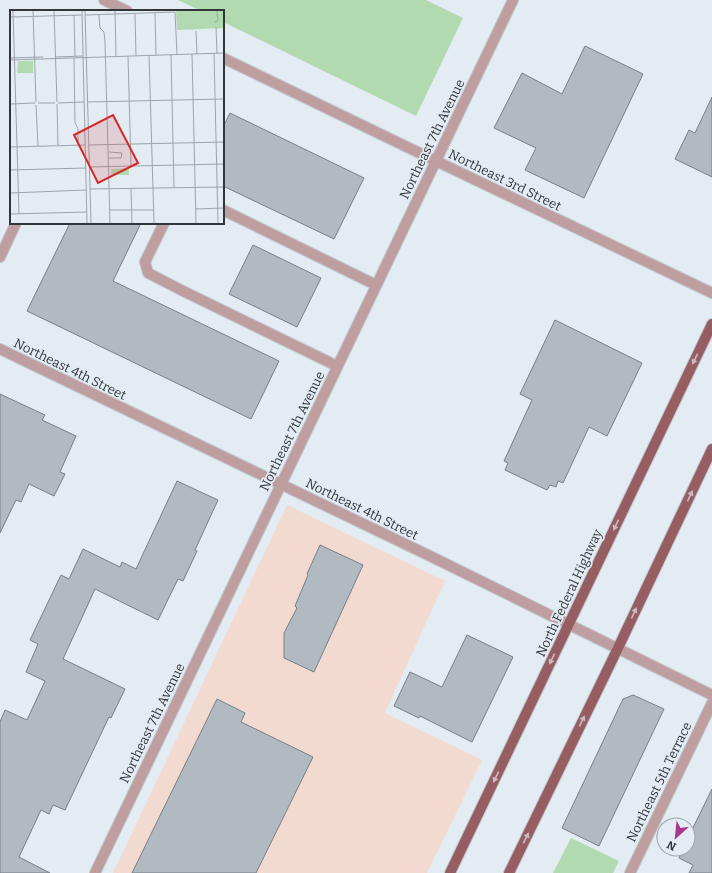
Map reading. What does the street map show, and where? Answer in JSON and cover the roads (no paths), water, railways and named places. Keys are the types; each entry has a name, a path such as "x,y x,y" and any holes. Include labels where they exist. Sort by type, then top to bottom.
{"main road":[{"name":"North Federal Highway","path":"450,873 712,324"},
{"path":"509,873 712,449"}],"street":[{"path":"104,0 122,10"},
{"name":"Northeast 7th Avenue","path":"95,873 513,0"},
{"name":"Northeast 3rd Street","path":"224,58 712,293"},
{"path":"224,210 376,285"},
{"path":"0,257 16,224"},
{"path":"164,224 145,262 148,273 337,366"},
{"name":"Northeast 4th Street","path":"0,349 430,556 712,694"},
{"name":"Northeast 5th Terrace","path":"630,873 712,703"}]}
